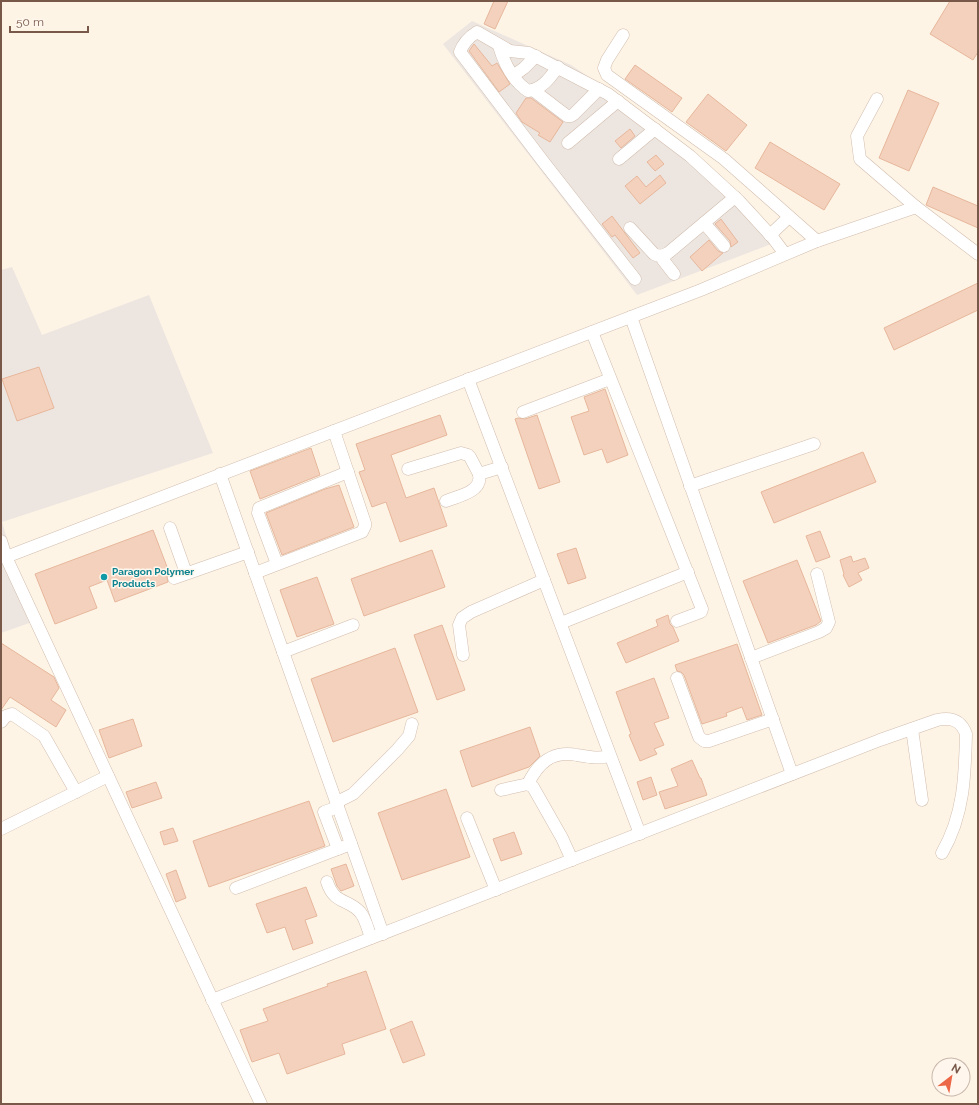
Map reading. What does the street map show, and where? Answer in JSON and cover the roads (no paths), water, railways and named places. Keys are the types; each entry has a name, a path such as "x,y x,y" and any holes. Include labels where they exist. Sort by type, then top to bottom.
{"street":[{"path":"635,279 460,52 466,41 477,32 510,51 520,51 536,56 599,89 618,101 690,156 735,197 770,235 785,254"},
{"path":"623,35 607,60 604,68 607,75 724,159 817,241"},
{"path":"499,46 506,66 519,85 528,91 543,85 558,67"},
{"path":"513,76 536,56"},
{"path":"533,90 567,116 570,116 574,114 599,89"},
{"path":"877,99 857,136 860,159 916,207 978,254"},
{"path":"568,142 618,101"},
{"path":"619,159 655,129"},
{"path":"630,228 654,254 663,256 735,197"},
{"path":"6,557 701,290 817,241 916,207"},
{"path":"770,235 789,217"},
{"path":"704,223 724,246"},
{"path":"663,256 663,260 674,274"},
{"path":"631,317 792,774"},
{"path":"592,332 702,610 677,621"},
{"path":"468,379 640,834"},
{"path":"524,412 610,379"},
{"path":"255,573 364,530 365,523 334,431"},
{"path":"690,486 814,444"},
{"path":"408,469 461,453 468,455 479,474 479,482 476,488 446,501"},
{"path":"479,474 502,467"},
{"path":"277,564 258,513 259,508 348,472"},
{"path":"220,474 383,934"},
{"path":"170,528 186,573"},
{"path":"1,541 6,557 261,1104"},
{"path":"174,578 248,552"},
{"path":"560,623 688,572"},
{"path":"751,658 826,628 829,622 817,574"},
{"path":"463,655 459,625 462,618 471,612 544,580"},
{"path":"283,652 353,625"},
{"path":"677,678 699,737 704,741 709,741 773,719"},
{"path":"1,722 6,716 12,714 44,736 76,792"},
{"path":"212,1000 792,774 945,718 959,722 964,728 966,734 963,795 950,840 942,854"},
{"path":"338,849 324,812 353,794 397,750 409,736 412,724"},
{"path":"912,729 922,800"},
{"path":"528,784 538,767 547,759 554,756 565,754 600,758 610,756"},
{"path":"1,829 108,776"},
{"path":"501,790 528,784 533,787 562,838 572,860"},
{"path":"467,818 496,890"},
{"path":"333,837 347,832"},
{"path":"236,888 351,844"},
{"path":"327,882 330,892 337,899 359,911 363,916 371,938"}],"place":[{"name":"Paragon Polymer Products","path":"104,577"}]}
